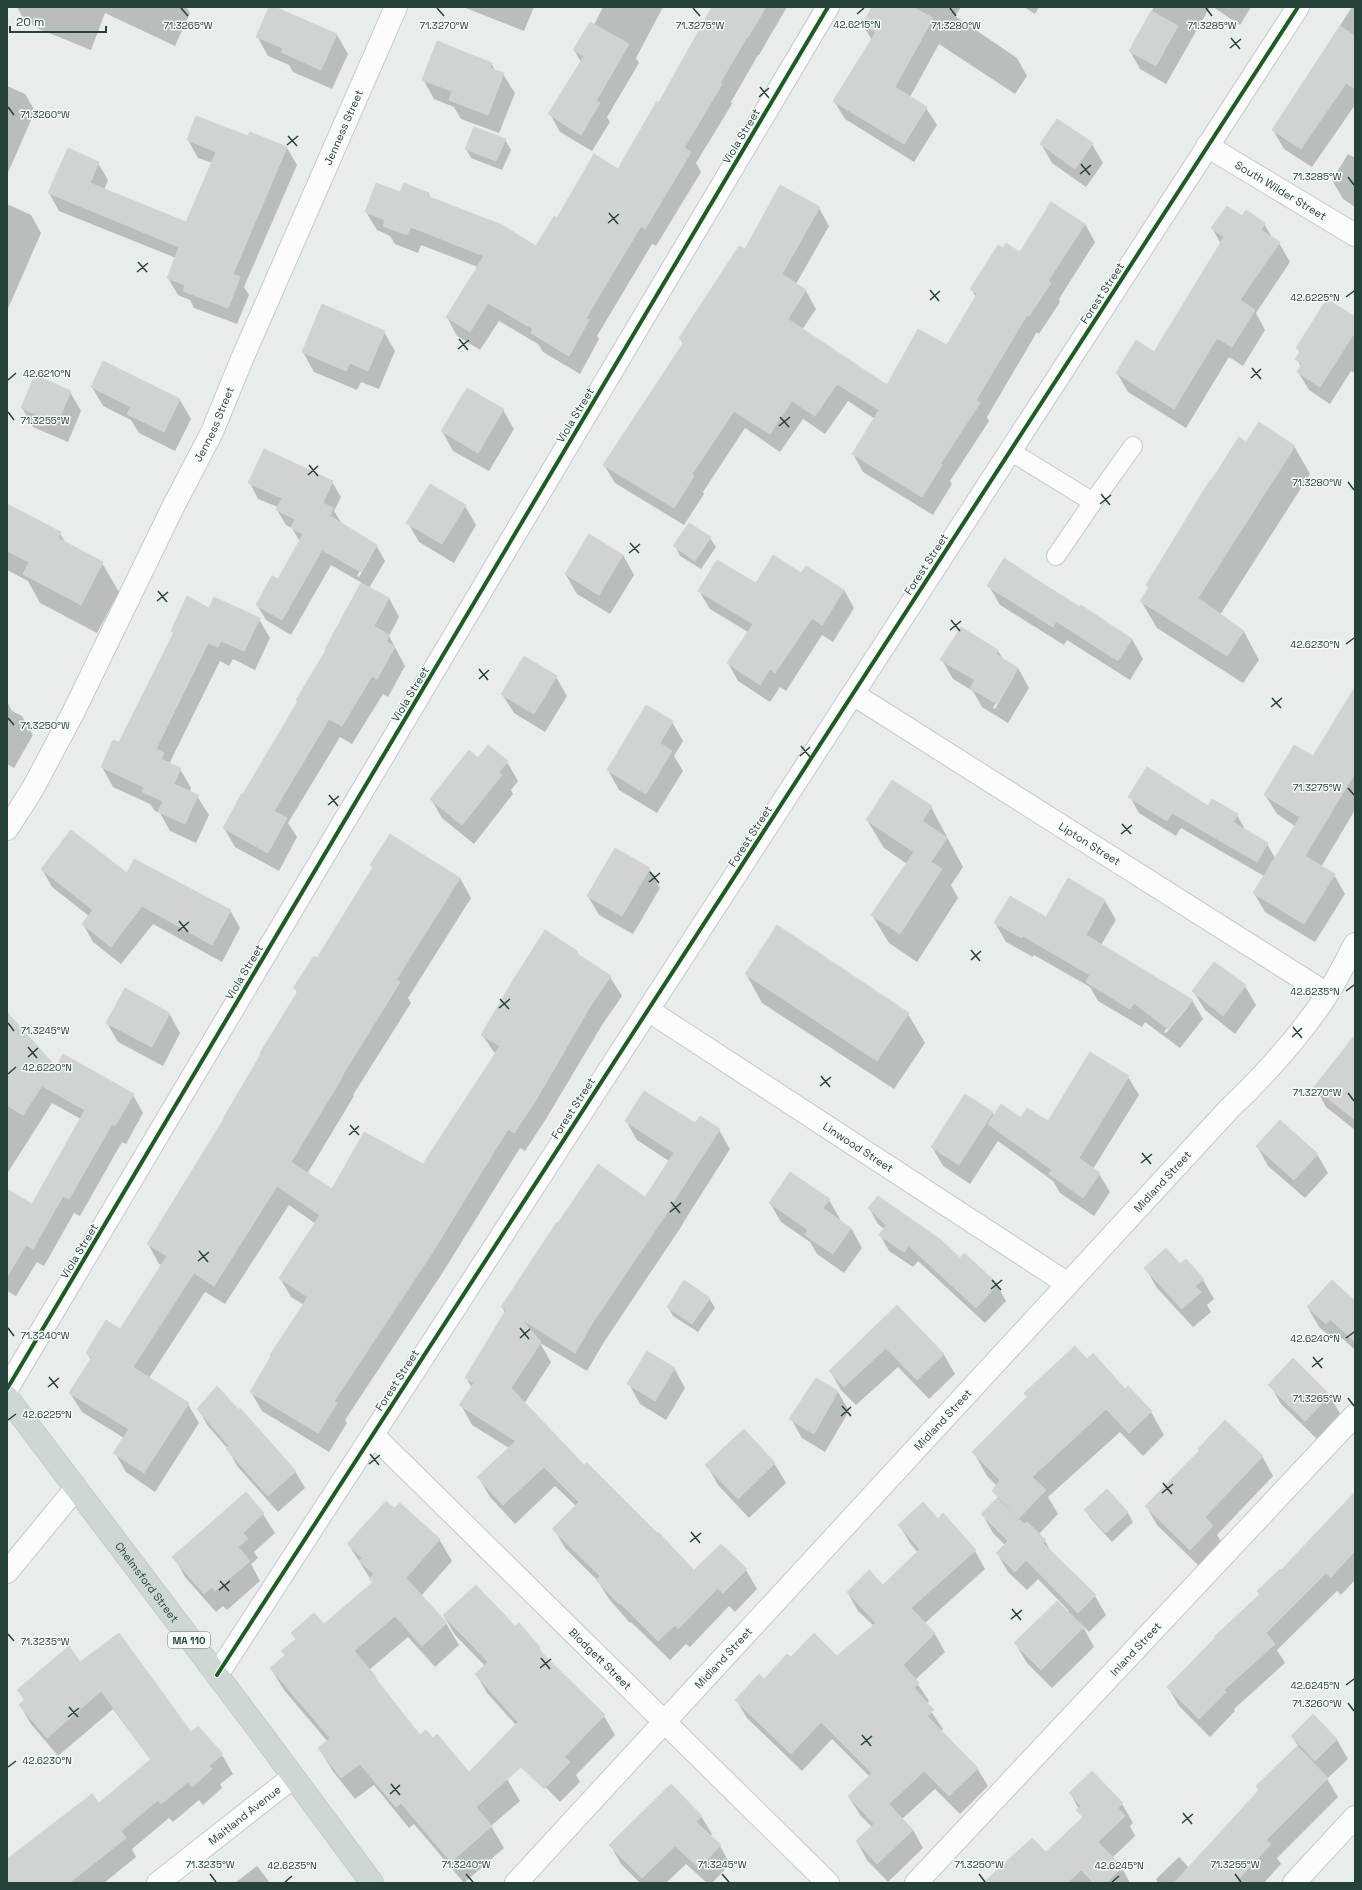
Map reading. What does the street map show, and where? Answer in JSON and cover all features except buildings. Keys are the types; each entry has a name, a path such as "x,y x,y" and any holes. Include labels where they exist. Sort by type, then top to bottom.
{"main road":[{"name":"Chelmsford Street","path":"7,1397 372,1883"}],"street":[{"name":"Jenness Street","path":"7,829 32,790 73,713 173,507 212,432 242,359 396,7"},
{"name":"Viola Street","path":"7,1389 828,7"},
{"name":"Forest Street","path":"217,1675 1298,7"},
{"name":"South Wilder Street","path":"1207,146 1355,235"},
{"name":"Lipton Street","path":"853,694 1327,994"},
{"name":"Midland Street","path":"516,1883 1229,1109 1281,1056 1305,1026 1327,994 1355,944"},
{"name":"Linwood Street","path":"648,1010 1068,1284"},
{"name":"Inland Street","path":"916,1883 1355,1416"},
{"name":"Blodgett Street","path":"373,1435 828,1883"},
{"path":"7,1572 76,1488"},
{"name":"Maitland Avenue","path":"158,1883 293,1777"},
{"path":"1294,1883 1355,1818"}],"lane":[{"path":"1056,556 1133,446"},
{"path":"1010,451 1093,502"}],"cycle path":[{"path":"7,1389 828,7"},
{"path":"217,1675 1298,7"}]}
